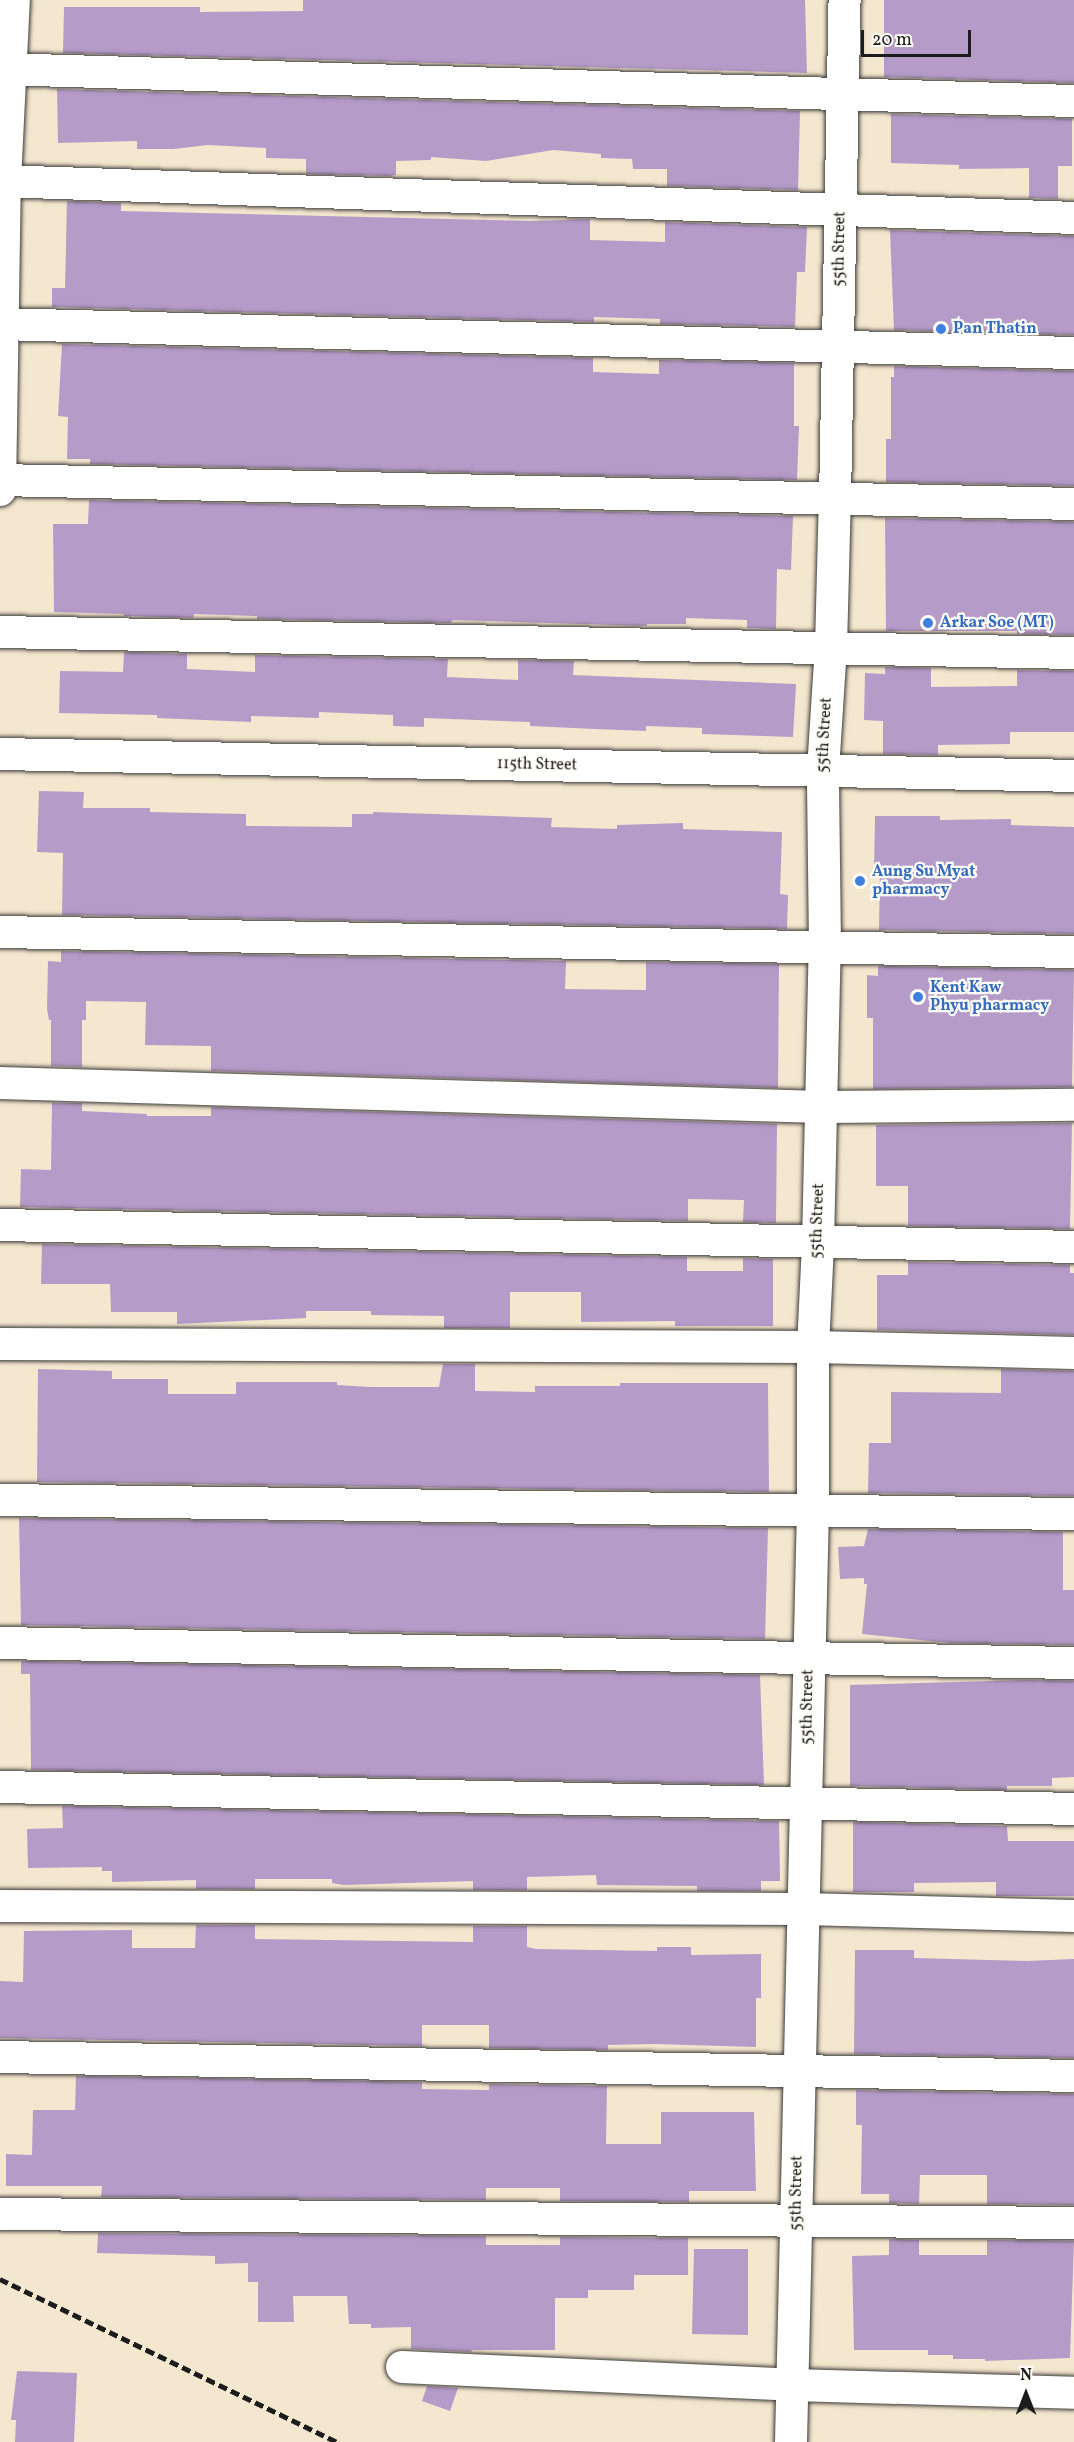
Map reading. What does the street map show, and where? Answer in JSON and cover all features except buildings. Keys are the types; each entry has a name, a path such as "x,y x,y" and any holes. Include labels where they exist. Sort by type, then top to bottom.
{"street":[{"path":"0,490 5,69 14,0"},
{"name":"55th Street","path":"791,2442 813,1510 813,1347 822,1107 825,946 823,770 831,647 846,0"},
{"path":"5,69 1074,101"},
{"path":"2,181 1074,218"},
{"path":"2,324 1074,353"},
{"path":"0,480 1074,504"},
{"path":"0,632 1074,653"},
{"name":"115th Street","path":"0,754 1074,776"},
{"path":"0,932 1074,952"},
{"path":"0,1083 822,1107 1074,1105"},
{"path":"0,1225 818,1244 1074,1247"},
{"path":"0,1344 813,1347 1074,1353"},
{"path":"0,1500 1074,1514"},
{"path":"0,1643 1074,1663"},
{"path":"0,1787 1074,1809"},
{"path":"0,1906 804,1909 1074,1916"},
{"path":"0,2057 1074,2076"},
{"path":"0,2214 1074,2223"},
{"path":"402,2367 793,2385 1074,2393"}],"railway":[{"path":"0,2279 337,2442"}],"place":[{"name":"Pan Thatin","path":"941,329"},
{"name":"Arkar Soe (MT)","path":"928,623"},
{"name":"Aung Su Myat pharmacy","path":"860,881"},
{"name":"Kent Kaw Phyu pharmacy","path":"918,997"}]}
